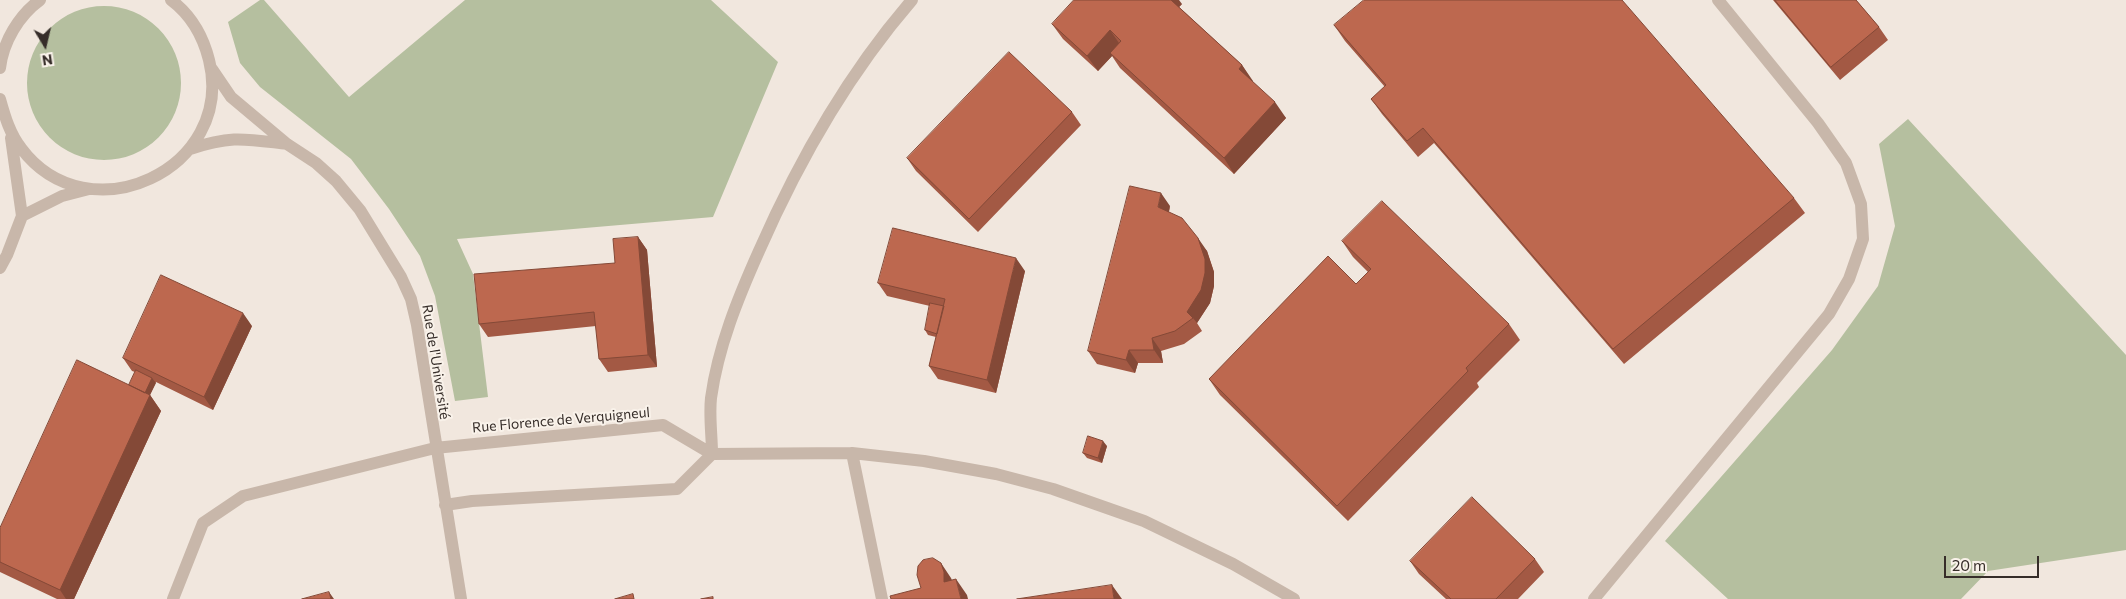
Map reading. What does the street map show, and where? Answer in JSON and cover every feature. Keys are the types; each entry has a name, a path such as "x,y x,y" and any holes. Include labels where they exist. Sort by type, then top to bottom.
{"street":[{"path":"10,131 35,164 70,184 90,189 118,189 146,182 170,168 190,148 204,124 212,97 212,69 206,46 195,25 180,7 171,0"},
{"path":"712,454 711,399 722,346 747,277 776,213 809,150 849,86 896,19 912,0"},
{"path":"1594,599 1829,314 1849,279 1863,239 1861,204 1846,163 1818,122 1718,0"},
{"path":"0,66 8,41 20,20 38,1"},
{"name":"Rue de l'Université","path":"212,69 231,97 287,144 316,163 336,181 360,210 402,277 411,299 417,325 435,448 461,599"},
{"path":"0,100 10,131 22,216 8,254 0,268"},
{"name":"Rue de l'Université","path":"190,148 218,139 239,138 287,144"},
{"path":"22,216 62,196 90,189"},
{"name":"Rue Florence de Verquigneul","path":"173,599 203,523 243,496 435,448 663,426 712,454"},
{"path":"852,453 882,599"},
{"path":"445,505 466,501 677,489 712,454 852,453 924,461 969,469 1053,489 1144,521 1233,564 1294,599"}],"green space":[{"path":"260,0 264,0 349,97 465,0 711,0 778,62 713,217 457,239 473,274 488,397 455,401 435,296 420,256 389,209 351,159 260,87 240,63 228,22"},
{"path":"104,6 133,12 147,19 158,29 168,40 175,54 181,83 175,112 168,126 158,137 147,147 133,154 104,160 75,154 61,147 50,137 40,126 33,112 27,83 33,54 40,40 50,29 61,19 75,12"},
{"path":"1908,119 2126,355 2126,550 1988,571 1961,599 1728,599 1665,541 1832,350 1878,286 1895,226 1879,144"}],"building":[{"path":"1074,0 1171,0 1242,65 1239,69 1275,102 1224,158 1110,53 1121,41 1110,30 1087,56 1052,24"},
{"path":"1364,0 1622,0 1794,198 1613,349 1423,128 1407,141 1371,99 1386,85 1334,25"},
{"path":"1775,0 1856,0 1879,27 1831,67"},
{"path":"1009,52 1072,112 969,219 907,158"},
{"path":"1130,186 1161,193 1158,207 1182,218 1198,238 1205,259 1205,273 1201,290 1187,312 1193,318 1175,331 1152,338 1154,350 1129,350 1126,360 1088,351"},
{"path":"1382,201 1509,324 1466,368 1468,371 1337,506 1209,379 1328,256 1356,284 1371,269 1342,241"},
{"path":"893,228 1016,258 987,380 929,366 945,299 878,283"},
{"path":"638,237 648,355 599,359 594,312 479,324 474,274 615,263 613,239"},
{"path":"161,275 243,313 204,397 123,358"},
{"path":"930,303 944,306 937,334 925,330"},
{"path":"77,360 150,395 60,590 0,562 0,528"},
{"path":"136,370 152,378 145,393 129,385"},
{"path":"1088,436 1103,441 1098,458 1083,453"},
{"path":"1472,497 1535,559 1496,599 1451,599 1410,561"},
{"path":"933,558 941,563 944,572 944,582 956,579 961,599 891,599 890,596 921,588 917,575 918,566 923,560"},
{"path":"1112,585 1114,599 1017,599"},
{"path":"329,592 331,599 302,599"},
{"path":"633,594 634,599 615,599"}]}
